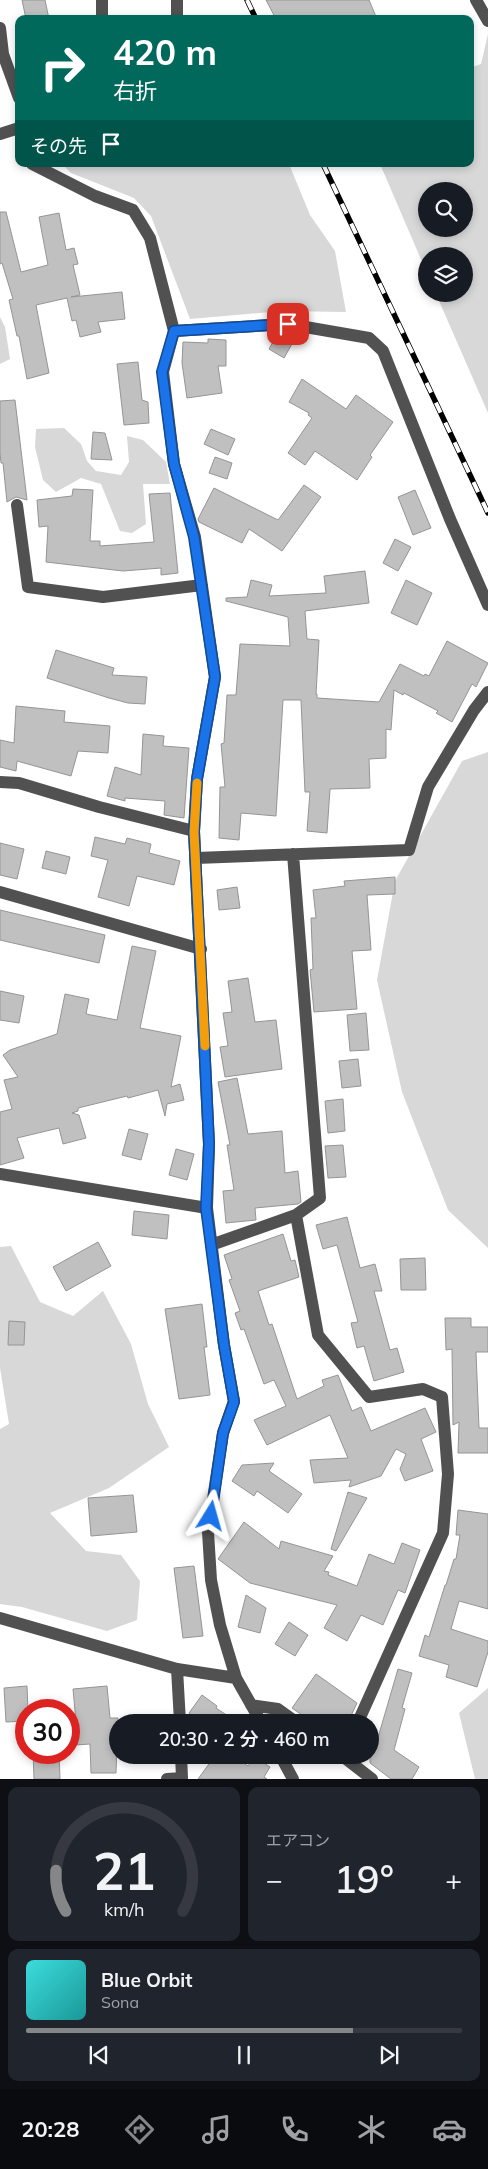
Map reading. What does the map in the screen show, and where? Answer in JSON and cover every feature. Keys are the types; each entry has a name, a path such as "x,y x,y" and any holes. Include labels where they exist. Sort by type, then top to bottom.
{"street":[{"path":"102,0 102,15"},
{"path":"177,15 178,0"},
{"path":"476,0 488,21"},
{"path":"0,28 3,54 15,87"},
{"path":"0,134 15,132"},
{"path":"38,167 95,196 133,210 150,238 174,331 162,372 174,464 194,537 215,677 197,779 194,832 209,1144 206,1208 224,1345 234,1402 223,1433 208,1532 211,1580 220,1625 236,1678 256,1714"},
{"path":"174,331 288,324 369,338 383,351 450,519 488,605"},
{"path":"17,505 28,586 103,597 202,585"},
{"path":"196,858 409,850 428,787 474,710 488,692"},
{"path":"0,782 19,783 99,807 194,832"},
{"path":"211,1245 296,1216 320,1198 293,854"},
{"path":"0,892 201,949"},
{"path":"0,1174 206,1208"},
{"path":"296,1216 318,1335 368,1397 423,1388 442,1398 448,1474 443,1533 362,1714"},
{"path":"0,1618 177,1669 236,1678"},
{"path":"177,1669 180,1714"},
{"path":"251,1705 278,1709 285,1714"},
{"path":"167,1779 182,1778 181,1764"},
{"path":"285,1764 294,1779"},
{"path":"353,1764 372,1779"}],"shaded area":[{"path":"488,34 488,413 439,302 473,302 473,247 418,247 418,252 381,167 474,167 474,67 481,64"},
{"path":"65,167 290,167 310,215 335,251 346,312 282,311 190,319 151,216 134,198 71,173"},
{"path":"0,317 5,327 10,359 0,364"},
{"path":"64,428 81,444 87,461 96,471 121,475 129,462 127,436 143,440 166,462 170,484 143,484 146,524 132,533 120,531 101,484 81,478 56,492 43,480 35,447 36,429"},
{"path":"488,752 488,1248 448,1210 402,1092 377,980 395,881 462,761"},
{"path":"11,1246 40,1302 73,1316 103,1291 131,1344 148,1404 169,1447 109,1488 50,1513 86,1551 121,1555 140,1581 137,1620 107,1631 22,1607 0,1604 0,1429 9,1424 0,1368 0,1247"},
{"path":"488,1688 488,1779 475,1779 459,1713"}],"building":[{"path":"22,0 45,0 48,15 25,15"},
{"path":"266,0 369,0 375,15 274,15"},
{"path":"0,212 6,212 21,272 48,265 39,217 59,213 66,250 74,248 78,264 73,265 80,295 71,297 122,292 125,319 98,322 101,332 80,337 76,320 72,321 67,298 36,305 49,373 27,379 19,336 17,336 9,300 13,299 2,263 0,264"},
{"path":"288,332 297,335 284,358 269,349 278,333"},
{"path":"208,339 226,340 226,366 218,366 222,393 187,398 182,363 183,342 208,343"},
{"path":"138,362 142,400 148,402 149,423 124,425 117,364"},
{"path":"302,379 346,409 356,395 393,422 370,455 372,457 357,480 315,451 305,465 288,453 312,418 308,415 309,413 289,402"},
{"path":"15,400 27,500 16,497 7,502 3,463 1,463 0,453 0,401"},
{"path":"211,429 235,439 228,455 204,444"},
{"path":"93,432 105,433 112,460 91,459"},
{"path":"215,457 232,463 227,479 209,473"},
{"path":"304,485 321,497 282,551 249,529 242,543 199,522 198,519 214,488 278,520"},
{"path":"73,489 93,490 90,541 100,541 100,546 154,542 149,494 170,493 178,573 161,575 161,568 123,571 46,562 48,526 39,527 37,500 72,496"},
{"path":"415,490 431,528 413,535 398,497"},
{"path":"395,539 411,547 398,571 383,563"},
{"path":"365,571 369,603 305,611 307,639 319,640 317,698 379,702 400,664 424,676 425,674 429,676 447,641 488,663 476,687 472,684 452,722 436,713 438,711 404,693 403,695 394,690 391,730 386,729 386,758 369,759 370,788 330,789 327,833 307,831 310,792 305,792 301,700 283,700 276,816 241,813 239,840 219,838 220,787 225,787 221,744 224,743 227,695 236,695 240,644 290,646 288,617 226,601 226,598 247,597 251,580 272,585 269,596 326,593 324,576"},
{"path":"406,580 432,593 417,625 391,613"},
{"path":"56,650 114,668 112,675 147,677 145,704 128,703 109,698 47,678"},
{"path":"16,706 65,711 64,722 110,726 108,753 78,751 71,776 17,761 16,771 0,767 0,740 14,743"},
{"path":"143,734 164,736 163,746 189,748 184,818 164,815 165,801 125,798 125,801 107,796 115,767 141,775"},
{"path":"95,837 125,844 127,838 151,844 149,853 180,861 174,885 137,876 129,906 98,897 108,860 91,856"},
{"path":"0,843 24,849 17,879 0,875"},
{"path":"46,851 70,857 66,874 42,868"},
{"path":"395,877 395,894 367,895 371,950 352,951 357,1009 314,1012 310,970 313,969 311,918 316,918 313,890 345,886 344,881"},
{"path":"237,887 240,908 219,910 217,890"},
{"path":"0,910 105,935 99,963 0,940"},
{"path":"132,946 156,951 140,1028 181,1036 171,1087 180,1084 184,1100 167,1104 165,1116 158,1090 78,1108 78,1111 72,1113 79,1115 86,1138 63,1144 59,1128 17,1138 24,1158 0,1165 0,1112 12,1109 4,1080 18,1077 3,1055 10,1050 57,1034 65,994 89,999 86,1014 117,1020"},
{"path":"248,978 255,1022 276,1020 282,1069 225,1077 220,1047 228,1046 223,1013 232,1012 228,981"},
{"path":"0,991 24,996 19,1023 0,1020"},
{"path":"366,1013 369,1050 350,1051 347,1015"},
{"path":"358,1059 361,1086 342,1088 339,1061"},
{"path":"237,1078 248,1134 282,1131 285,1173 298,1171 301,1202 298,1204 255,1208 256,1220 226,1223 223,1191 234,1190 227,1145 230,1145 218,1082"},
{"path":"343,1099 345,1131 328,1133 325,1101"},
{"path":"129,1129 148,1134 141,1160 122,1155"},
{"path":"343,1145 346,1177 328,1178 325,1146"},
{"path":"176,1149 194,1154 187,1180 169,1175"},
{"path":"134,1211 169,1215 167,1239 132,1235"},
{"path":"347,1217 360,1268 375,1264 382,1291 374,1291 390,1350 397,1348 404,1372 374,1381 364,1346 357,1348 351,1323 358,1322 337,1245 323,1249 316,1225"},
{"path":"283,1234 291,1261 295,1260 299,1277 258,1291 269,1325 272,1324 297,1399 324,1386 322,1380 338,1375 352,1411 361,1407 371,1431 425,1408 436,1432 421,1439 433,1471 405,1481 400,1469 406,1454 396,1449 381,1476 349,1487 351,1480 314,1483 310,1460 348,1458 330,1415 267,1445 254,1420 286,1406 274,1380 264,1384 244,1329 241,1330 235,1313 240,1311 229,1280 232,1279 224,1255"},
{"path":"98,1242 111,1266 66,1291 53,1267"},
{"path":"425,1258 426,1290 401,1290 400,1259"},
{"path":"202,1304 207,1347 204,1347 210,1395 179,1399 165,1309"},
{"path":"445,1318 471,1318 471,1327 488,1327 488,1352 476,1352 479,1428 488,1428 488,1453 458,1453 459,1422 453,1425 452,1349 446,1350"},
{"path":"9,1321 25,1322 24,1345 8,1345"},
{"path":"274,1463 269,1471 302,1494 288,1513 257,1491 254,1496 232,1481 242,1465"},
{"path":"348,1492 367,1498 336,1551 331,1549"},
{"path":"133,1495 137,1532 91,1536 88,1498"},
{"path":"458,1510 488,1514 488,1609 459,1601 451,1629 488,1641 488,1652 477,1687 446,1677 449,1665 419,1656 425,1635 429,1637 454,1559 456,1559 460,1535 456,1535"},
{"path":"244,1522 279,1549 281,1541 333,1556 324,1571 329,1572 328,1575 357,1586 369,1554 394,1564 402,1543 420,1550 405,1593 398,1590 383,1625 361,1615 347,1641 324,1628 337,1605 250,1583 218,1559"},
{"path":"194,1566 203,1636 183,1638 174,1568"},
{"path":"246,1595 266,1608 260,1633 238,1627"},
{"path":"289,1622 308,1635 295,1656 275,1644"},
{"path":"398,1669 412,1673 402,1708 405,1709 394,1750 419,1767 412,1779 391,1779 371,1764 379,1764 379,1734"},
{"path":"316,1674 357,1703 352,1714 301,1714 292,1708"},
{"path":"27,1686 28,1699 15,1699 15,1722 6,1722 4,1688"},
{"path":"107,1686 110,1714 109,1764 116,1764 116,1773 91,1773 90,1744 80,1745 80,1699 74,1699 73,1689"},
{"path":"202,1695 225,1714 190,1714 189,1713"},
{"path":"33,1764 59,1764 60,1779 34,1779"},
{"path":"209,1764 245,1764 248,1766 250,1764 266,1764 270,1767 264,1777 267,1779 198,1779"}],"railway":[{"path":"247,0 254,15"},
{"path":"324,167 488,513"}],"slow traffic":[{"path":"197,783 194,832 205,1046"}],"route":[{"path":"211,1516 223,1433 234,1402 224,1345 206,1208 209,1144 194,832 197,779 215,677 194,537 174,464 162,372 174,331 288,324"}]}
